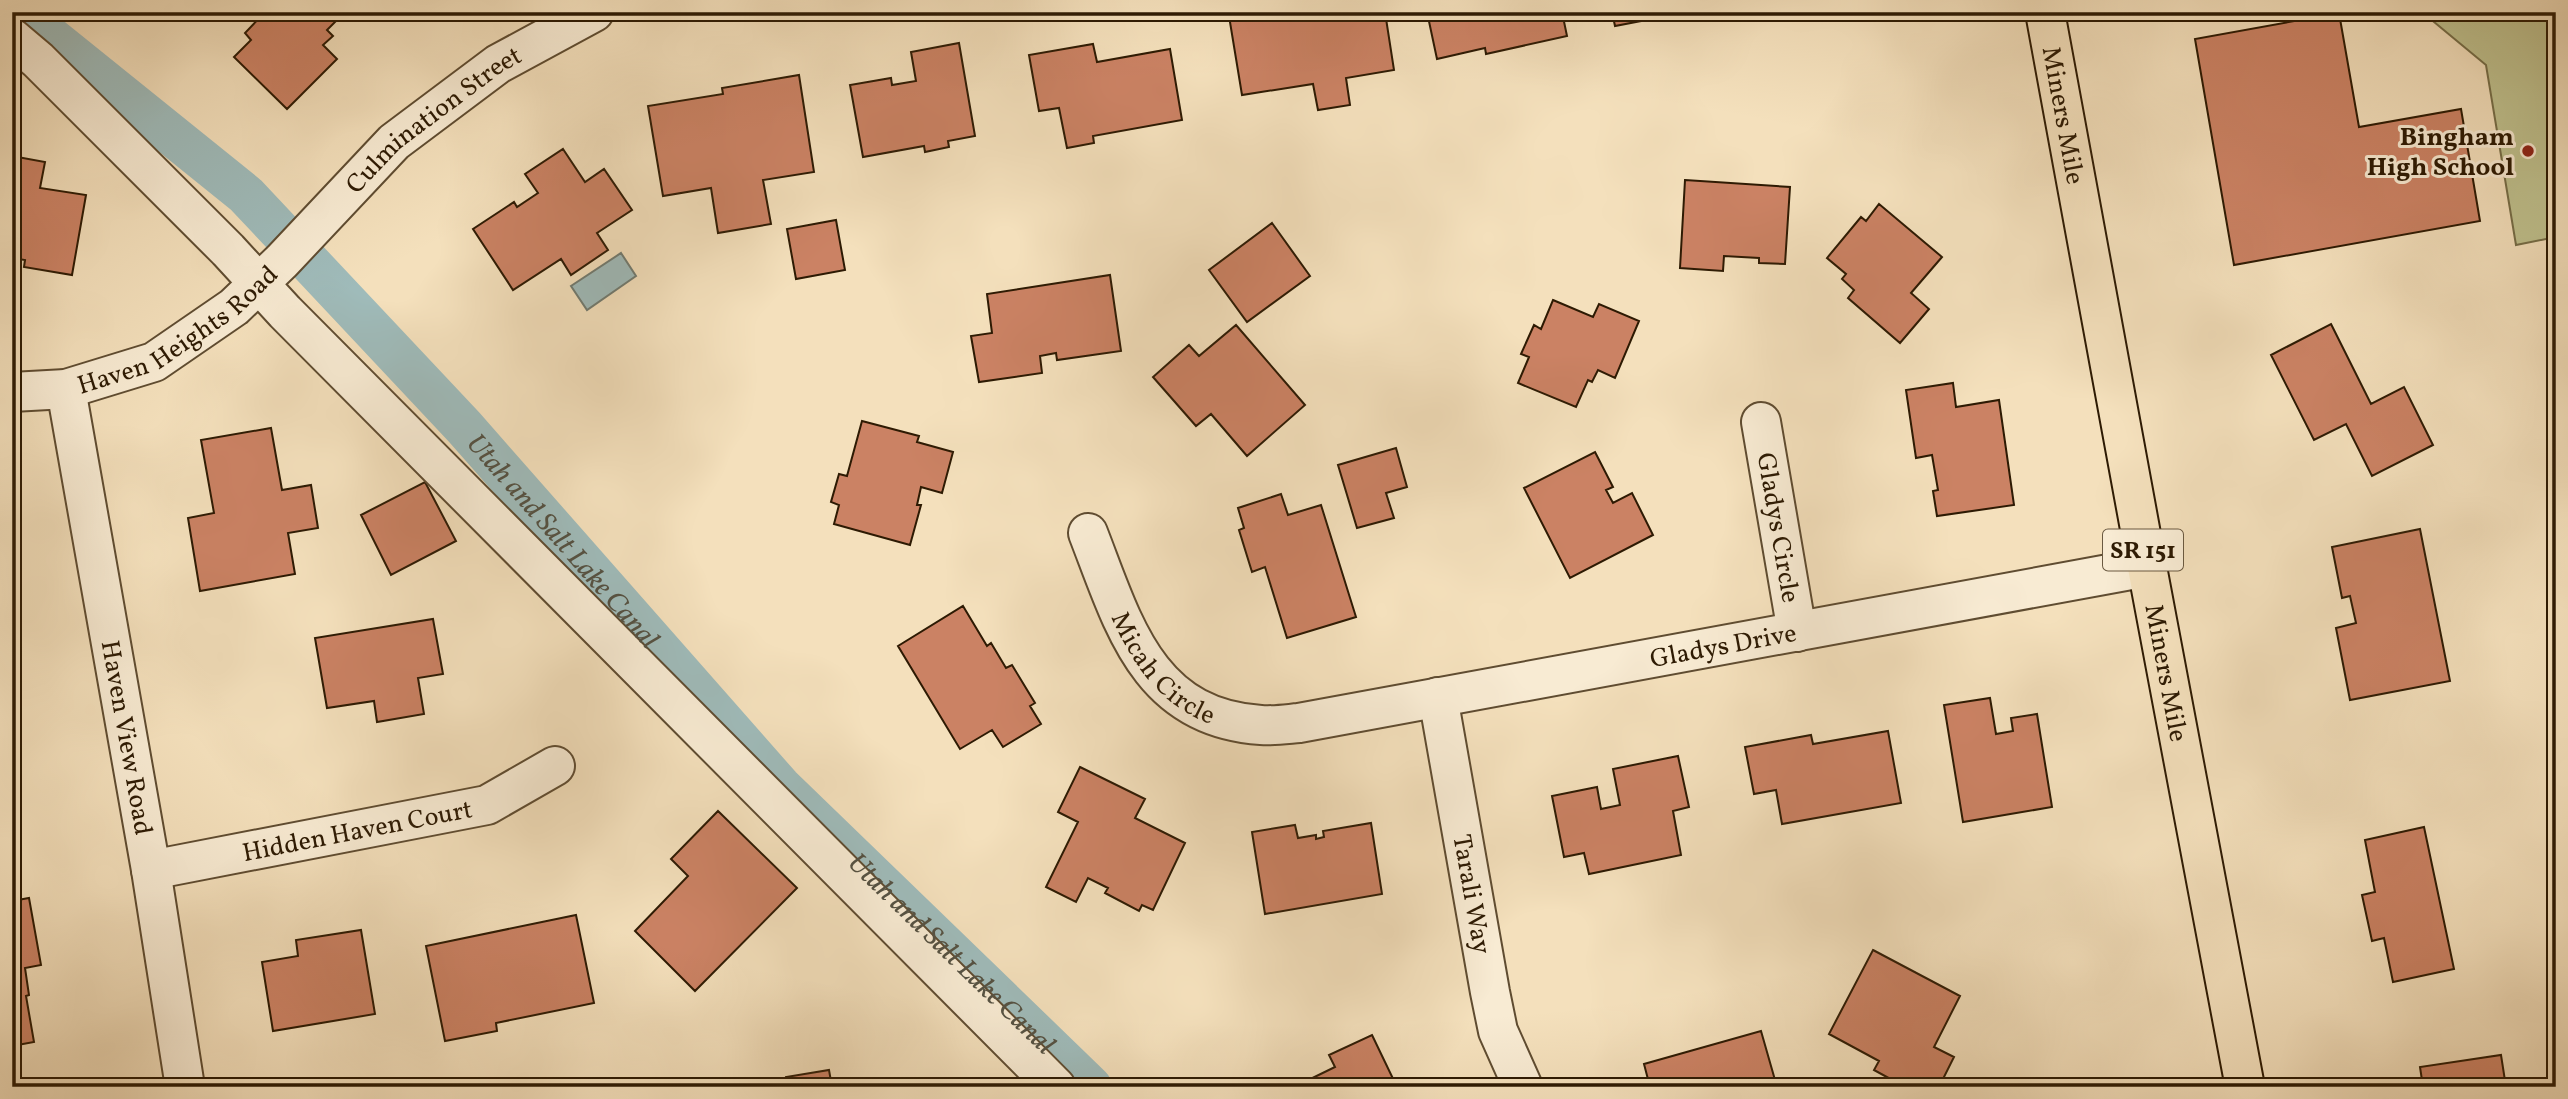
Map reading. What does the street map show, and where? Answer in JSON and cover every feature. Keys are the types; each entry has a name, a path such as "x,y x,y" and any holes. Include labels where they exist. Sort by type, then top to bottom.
{"main road":[{"name":"Miners Mile","path":"2045,12 2245,1087"}],"street":[{"name":"Culmination Street","path":"319,220 394,142 498,64 594,12"},
{"path":"12,38 271,272 285,312 1056,1087"},
{"name":"Haven Heights Road","path":"12,392 66,388 154,362 234,307 319,220"},
{"name":"Haven View Road","path":"66,388 151,870 186,1087"},
{"name":"Gladys Circle","path":"1761,422 1797,632"},
{"name":"Micah Circle","path":"1088,533 1134,645 1164,685 1194,707 1227,721 1264,726 1299,723"},
{"name":"Gladys Drive","path":"1299,723 2147,567"},
{"name":"Tarali Way","path":"1438,697 1490,992 1499,1031 1523,1087"},
{"name":"Hidden Haven Court","path":"151,870 487,805 555,766"}],"green space":[{"name":"Bingham High School","path":"2422,12 2556,12 2556,237 2516,245 2486,65"}],"water":[{"path":"621,253 636,276 587,310 571,286"}],"building":[{"path":"265,12 343,14 327,30 333,36 323,45 337,59 287,109 234,57 251,40 245,33"},
{"path":"1248,12 1385,12 1394,70 1346,78 1350,105 1318,110 1313,84 1242,95 1229,16"},
{"path":"1427,12 1562,12 1567,36 1486,54 1485,48 1437,59"},
{"path":"1612,12 1688,12 1615,26"},
{"path":"2339,13 2359,127 2461,109 2480,221 2234,265 2195,39"},
{"path":"959,43 975,136 948,141 949,147 925,152 924,146 863,157 850,85 891,78 892,85 916,81 911,52"},
{"path":"1093,44 1097,62 1170,49 1182,120 1093,136 1094,143 1067,148 1059,108 1039,111 1029,55"},
{"path":"799,75 814,172 763,180 771,224 718,233 711,188 663,196 648,106 723,94 722,88"},
{"path":"563,149 585,182 604,169 632,210 597,233 608,250 571,275 561,259 513,290 473,229 514,202 517,207 538,193 525,174"},
{"path":"12,156 45,162 40,188 86,195 72,275 24,267 25,260 12,258"},
{"path":"1685,180 1790,187 1785,264 1759,263 1759,258 1724,256 1723,271 1680,268"},
{"path":"1879,204 1942,257 1911,293 1929,309 1900,343 1848,298 1854,290 1842,279 1846,274 1827,258 1861,217 1866,221"},
{"path":"836,220 845,270 796,279 787,229"},
{"path":"1272,223 1310,276 1247,322 1209,270"},
{"path":"1110,275 1121,351 1057,360 1056,353 1040,356 1042,373 979,382 971,336 992,333 987,294"},
{"path":"1553,300 1593,317 1599,304 1639,321 1615,378 1598,370 1592,382 1588,380 1576,407 1518,383 1529,357 1521,354 1534,325 1541,329"},
{"path":"2331,324 2371,404 2404,387 2433,445 2372,476 2346,424 2314,440 2271,355"},
{"path":"1236,325 1305,405 1247,456 1211,414 1196,426 1153,377 1189,345 1199,356"},
{"path":"1953,383 1956,407 1999,400 2014,505 1937,516 1933,491 1938,490 1932,455 1916,458 1906,390"},
{"path":"862,421 919,436 917,442 953,452 942,493 921,487 917,505 921,505 910,545 834,524 839,505 831,502 839,474 847,476"},
{"path":"271,428 282,490 311,485 318,528 288,533 295,574 200,591 188,518 214,513 201,440"},
{"path":"1396,448 1407,487 1386,493 1394,518 1357,528 1338,465"},
{"path":"1595,452 1613,487 1606,490 1613,503 1632,493 1653,535 1570,578 1524,488"},
{"path":"425,482 456,541 391,575 361,515"},
{"path":"1281,494 1288,515 1321,505 1356,617 1287,638 1265,567 1252,572 1239,530 1244,528 1238,508"},
{"path":"2420,529 2450,681 2350,700 2336,628 2356,623 2350,596 2342,598 2332,547"},
{"path":"963,606 987,646 991,643 1006,668 1012,665 1035,703 1030,706 1041,724 1003,747 992,730 960,749 898,646"},
{"path":"433,619 443,674 418,678 424,714 377,722 374,701 327,708 315,638"},
{"path":"1990,698 1996,734 2013,731 2011,718 2037,714 2052,807 1963,822 1944,705"},
{"path":"1888,731 1901,803 1782,824 1776,790 1754,794 1745,747 1811,735 1813,744"},
{"path":"1678,756 1689,807 1673,811 1681,855 1589,874 1584,853 1564,857 1552,796 1597,787 1601,809 1620,805 1613,769"},
{"path":"1080,767 1145,799 1135,818 1185,843 1153,910 1142,905 1139,911 1105,893 1108,888 1088,878 1076,902 1046,887 1078,822 1058,812"},
{"path":"718,811 797,888 695,991 635,931 688,876 671,859"},
{"path":"1371,823 1382,894 1265,914 1252,832 1295,825 1298,838 1316,835 1316,839 1324,837 1323,831"},
{"path":"2424,827 2454,969 2393,982 2384,938 2372,941 2362,895 2375,892 2365,840"},
{"path":"29,898 41,965 25,968 29,995 26,996 34,1042 12,1046 12,901"},
{"path":"576,915 594,1003 496,1023 497,1031 445,1041 426,946"},
{"path":"361,930 375,1014 273,1031 262,962 298,956 296,940"},
{"path":"1873,950 1960,996 1934,1047 1954,1057 1939,1087 1905,1087 1874,1070 1879,1061 1829,1034"},
{"path":"1761,1031 1777,1087 1650,1087 1644,1064"},
{"path":"1372,1035 1397,1087 1294,1087 1335,1067 1329,1055"},
{"path":"2501,1055 2506,1087 2423,1087 2420,1067"},
{"path":"829,1070 832,1087 787,1087 786,1077"}],"waterway":[{"name":"Utah and Salt Lake Canal","path":"19,12 246,195 464,427 780,786 1091,1087"}],"place":[{"name":"Bingham High School","path":"2528,151"}]}
